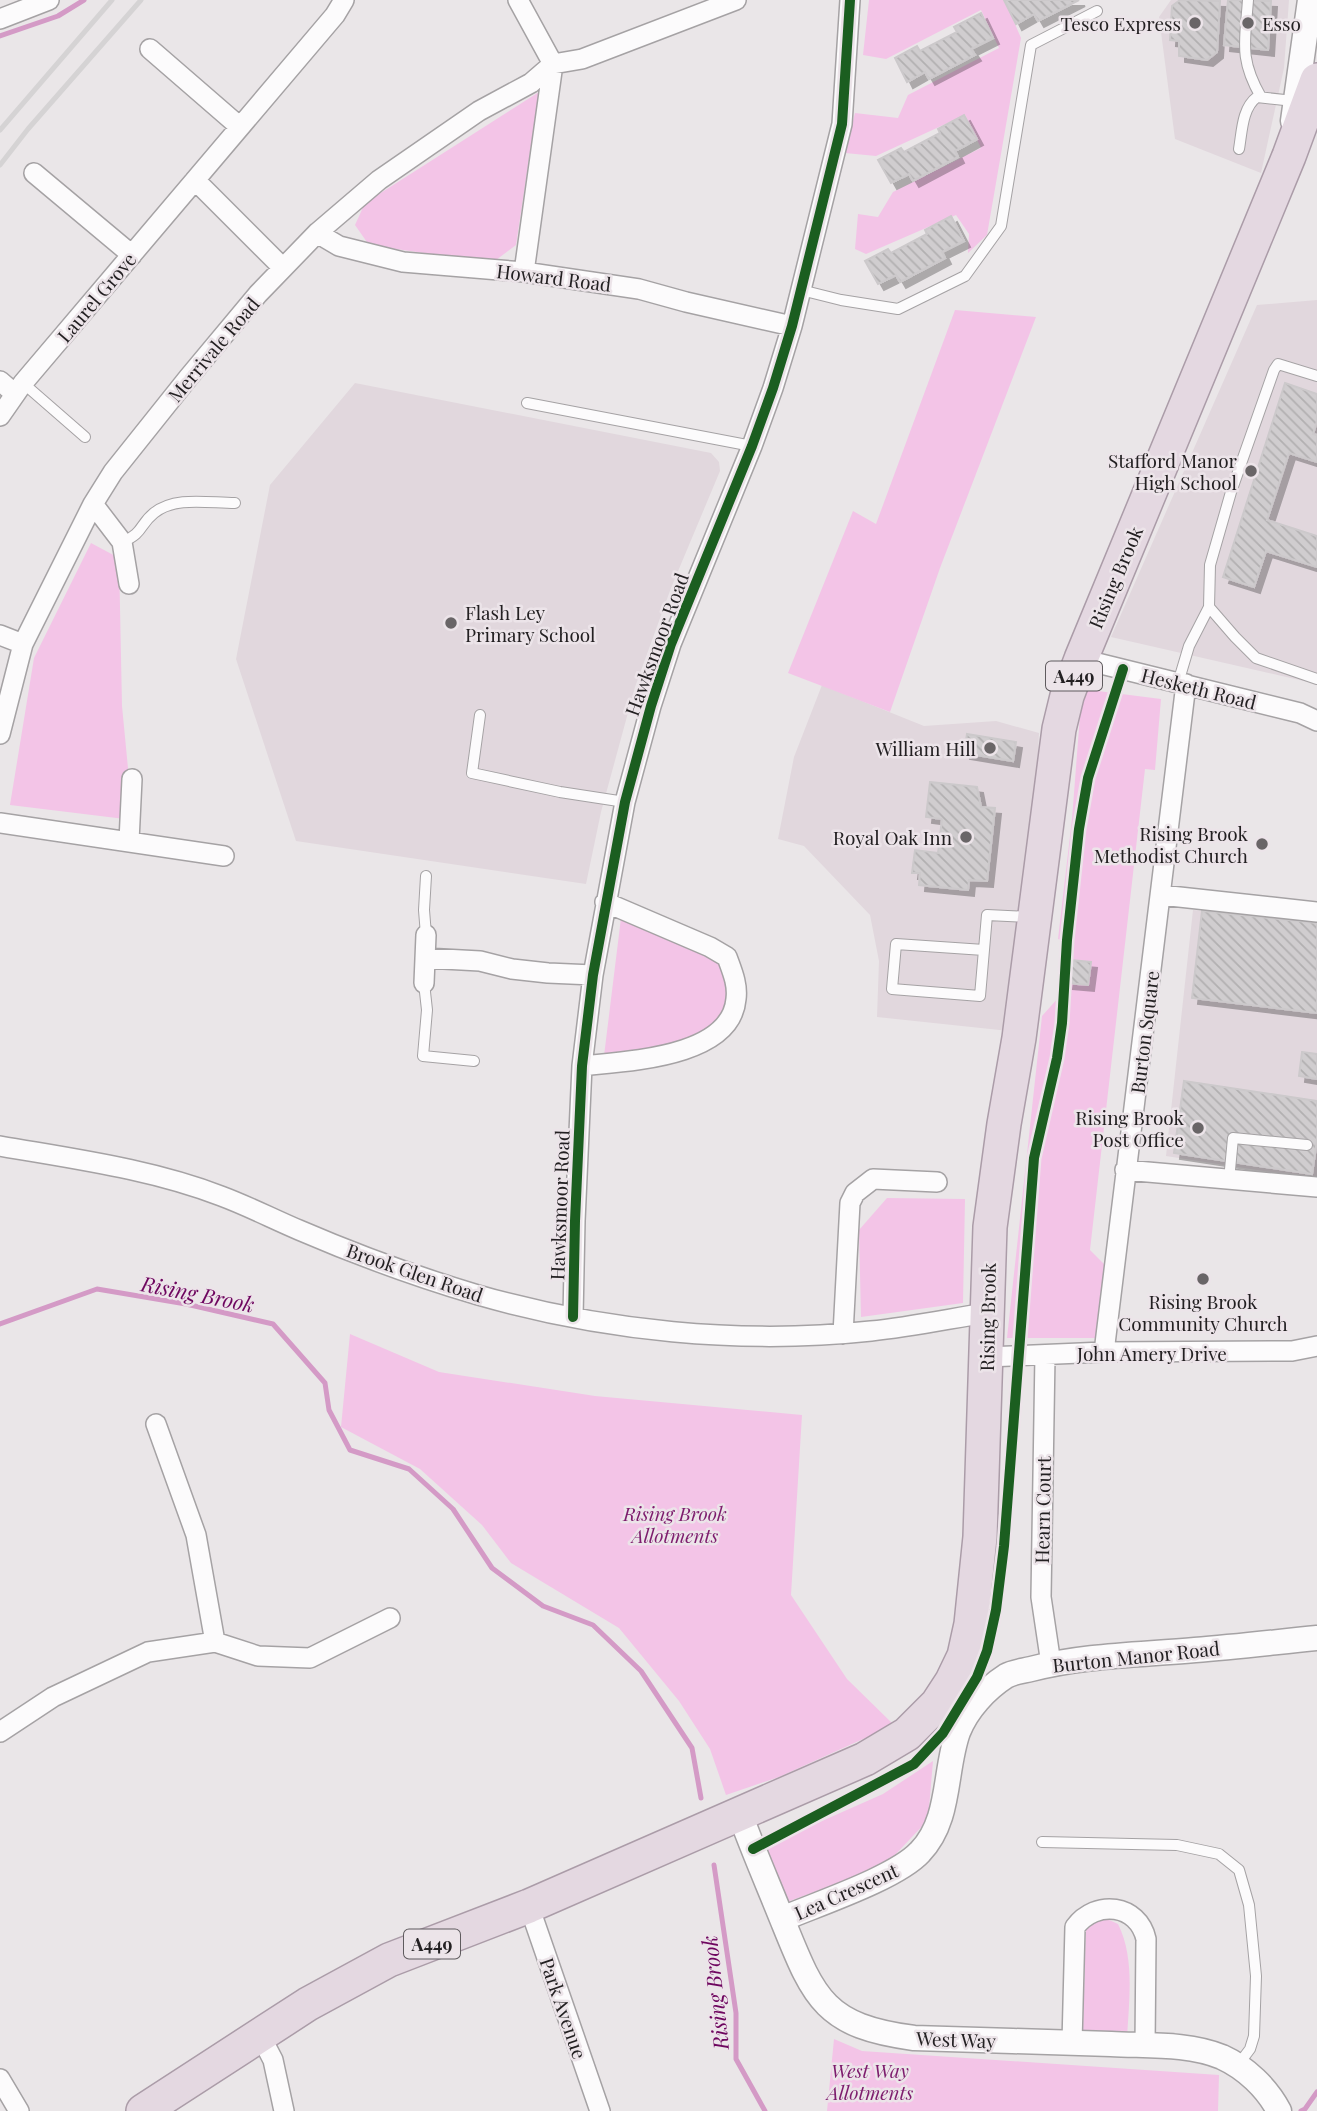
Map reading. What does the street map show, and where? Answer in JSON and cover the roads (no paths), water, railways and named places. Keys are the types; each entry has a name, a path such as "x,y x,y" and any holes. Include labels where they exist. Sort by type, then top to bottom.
{"highway":[{"name":"Rising Brook","path":"143,2111 309,2004 389,1960 529,1906 740,1814 784,1790 865,1759 907,1734 937,1704 952,1681 964,1656 971,1624 980,1537 990,1227 1019,1038 1059,729 1080,659 1289,156 1306,91"}],"street":[{"path":"0,19 48,0"},
{"name":"Laurel Grove","path":"0,416 13,386 132,256 335,15 344,0"},
{"path":"518,0 552,64 524,272"},
{"name":"Merrivale Road","path":"0,734 23,644 93,504 114,472 188,378 258,294 317,233 379,180 479,111 531,83 552,64 582,59 736,0"},
{"name":"Hawksmoor Road","path":"573,1317 583,1066 593,975 625,803 671,644 752,446 792,326 842,124 850,0"},
{"path":"1306,91 1310,0"},
{"path":"150,49 240,127"},
{"path":"34,173 132,256"},
{"path":"195,180 283,268"},
{"name":"Howard Road","path":"317,233 339,246 403,262 524,272 639,289 792,326"},
{"path":"93,504 122,542 130,584"},
{"path":"0,635 23,644"},
{"name":"Hesketh Road","path":"1080,659 1300,713 1317,721"},
{"name":"Burton Square","path":"1104,1352 1161,895 1182,684"},
{"path":"129,841 132,779"},
{"path":"0,823 224,856"},
{"path":"1161,895 1317,912"},
{"path":"583,1066 656,1057 687,1049 712,1037 729,1021 736,1001 736,982 727,957 605,902"},
{"path":"424,983 426,935"},
{"path":"425,958 480,961 513,969 593,975"},
{"name":"Brook Glen Road","path":"0,1146 154,1174 222,1196 300,1231 416,1276 479,1295 573,1317 690,1333 779,1336 843,1334 986,1313"},
{"path":"1125,1170 1317,1187"},
{"path":"843,1334 850,1203 855,1193 873,1179 937,1182"},
{"name":"John Amery Drive","path":"986,1357 1104,1352 1293,1351 1317,1346"},
{"name":"Hearn Court","path":"1045,1354 1041,1597 1051,1664"},
{"path":"156,1424 196,1535 215,1642"},
{"path":"0,1732 53,1697 148,1652 215,1642 258,1656 310,1658 390,1618"},
{"name":"Burton Manor Road","path":"970,1709 1009,1674 1051,1664 1108,1656 1317,1639"},
{"name":"Lea Crescent","path":"782,1919 898,1869 920,1852 932,1837 941,1816 958,1731 970,1709"},
{"name":"West Way","path":"740,1814 802,1970 812,1987 832,2010 860,2027 880,2034 914,2038 1145,2046 1205,2052 1238,2065 1253,2077 1277,2108"},
{"name":"Park Avenue","path":"529,1906 600,2111"},
{"path":"1072,2043 1075,1927 1082,1918 1095,1910 1116,1909 1135,1916 1143,1926 1146,1939 1145,2046"},
{"path":"260,2035 272,2060 284,2111"},
{"path":"0,2079 19,2111"}],"lane":[{"path":"1248,0 1244,54 1249,76 1261,97"},
{"path":"801,290 841,300 898,309 965,276 1001,226 1031,45 1097,10"},
{"path":"1239,149 1247,108 1251,102 1257,97 1306,91"},
{"path":"1182,684 1189,646 1209,607 1210,565 1231,492 1274,370 1278,363 1317,376"},
{"path":"13,386 85,438"},
{"path":"527,403 752,446"},
{"path":"122,542 136,536 152,514 170,502 235,503"},
{"path":"1209,607 1234,638 1256,658 1317,679"},
{"path":"480,715 471,773 625,803"},
{"path":"426,876 426,935"},
{"path":"984,950 896,944 891,989 979,996 984,950 987,915 1035,917"},
{"path":"424,983 427,1010 423,1056 474,1061"},
{"path":"1229,1180 1233,1138 1307,1145"},
{"path":"1042,1842 1177,1845 1219,1854 1240,1870 1249,1905 1256,1976 1254,2036 1250,2049 1238,2065"}],"waterway":[{"path":"0,36 58,16 84,0"},
{"name":"Rising Brook","path":"0,1324 97,1289 186,1304 273,1324 325,1383 329,1410 350,1450 409,1469 453,1509 492,1568 543,1606 593,1625 641,1671 692,1748 701,1798"},
{"name":"Rising Brook","path":"714,1865 736,2013 736,2059 765,2111"},
{"name":"Rising Brook","path":"1301,2111 1317,2092"}],"railway":[{"path":"0,130 112,0"},
{"path":"0,165 28,129 141,0"}],"place":[{"name":"Tesco Express","path":"1195,23"},
{"name":"Esso","path":"1248,23"},
{"name":"Stafford Manor High School","path":"1251,471"},
{"name":"Flash Ley Primary School","path":"451,623"},
{"name":"William Hill","path":"990,748"},
{"name":"Royal Oak Inn","path":"966,837"},
{"name":"Rising Brook Methodist Church","path":"1262,844"},
{"name":"Rising Brook Post Office","path":"1198,1128"},
{"name":"Rising Brook Community Church","path":"1203,1279"}],"park label":[{"name":"Rising Brook Allotments","path":"675,1524"},
{"name":"West Way Allotments","path":"870,2081"}]}
